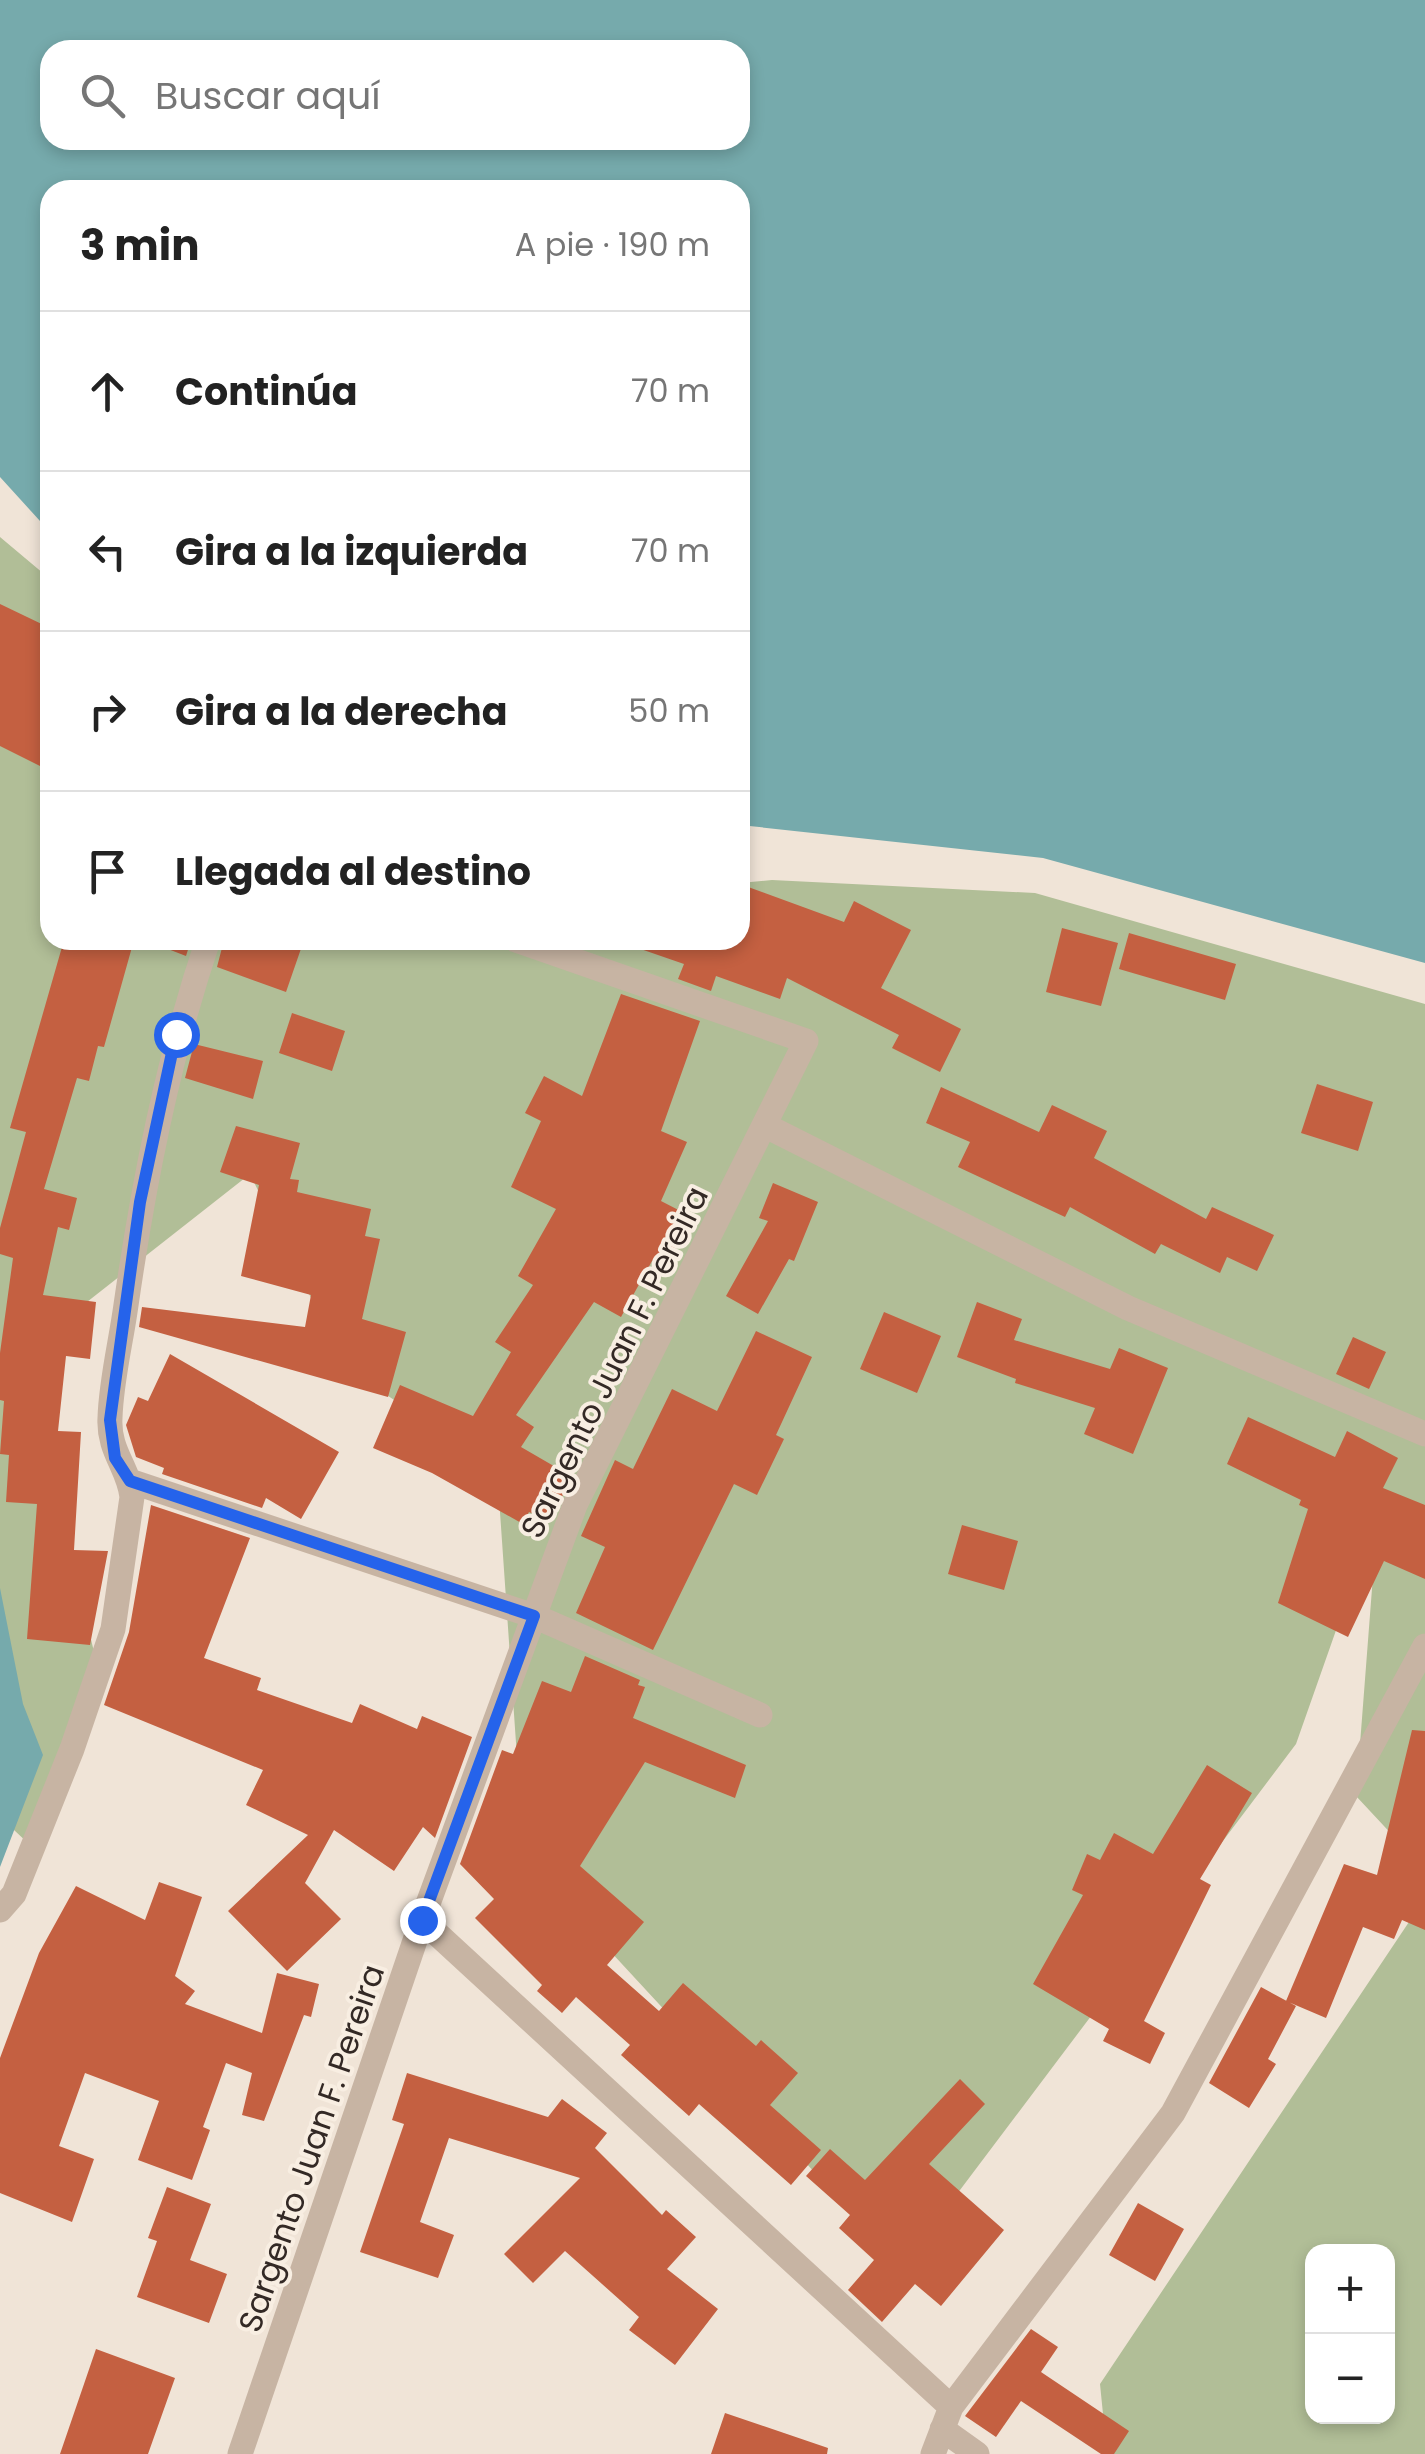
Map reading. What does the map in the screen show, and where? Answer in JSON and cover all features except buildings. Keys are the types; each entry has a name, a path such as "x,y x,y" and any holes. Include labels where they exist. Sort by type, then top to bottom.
{"street":[{"path":"205,950 176,1034 140,1202 110,1420 115,1458 130,1481 534,1616 760,1715"},
{"name":"Sargento Juan F. Pereira","path":"240,2454 422,1920 574,1505 806,1041 545,950"},
{"path":"764,1124 1128,1308 1425,1434"},
{"path":"0,1910 14,1894 36,1840 113,1629 130,1481"},
{"path":"933,2454 946,2418 1173,2113 1425,1646"},
{"path":"422,1920 946,2418 977,2454"}],"green space":[{"path":"0,537 40,571 40,950 750,950 750,882 772,880 1035,893 1425,1004 1425,1870 1356,1796 1378,1511 1296,1744 902,2267 524,1858 497,1469 345,1367 250,1174 22,1353 95,1656 29,1844 0,1817"},
{"path":"1425,1898 1425,2454 1107,2454 1100,2384"}],"water":[{"path":"0,0 1425,0 1425,963 1043,858 750,826 750,180 40,180 40,521 0,477"},
{"path":"0,1588 23,1704 43,1755 0,1867"}],"route":[{"path":"176,1034 140,1202 110,1420 115,1458 130,1481 534,1616 422,1920"}]}
